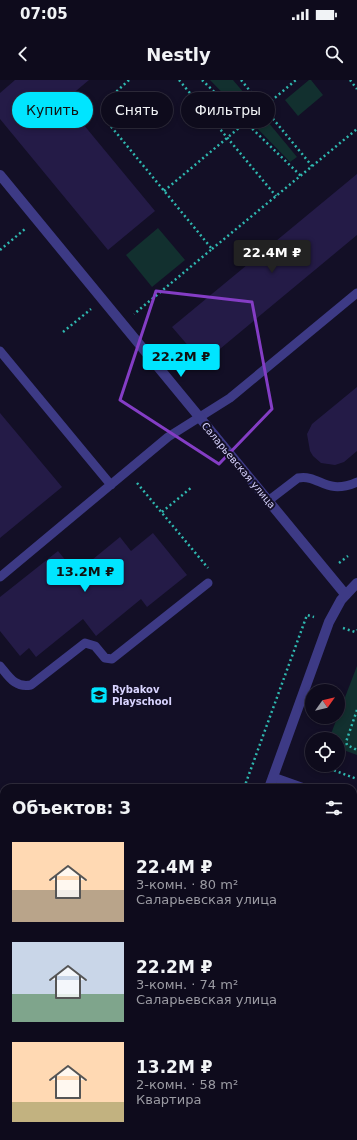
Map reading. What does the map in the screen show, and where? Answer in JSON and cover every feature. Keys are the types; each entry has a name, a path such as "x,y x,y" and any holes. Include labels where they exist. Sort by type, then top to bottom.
{"street":[{"name":"Саларьевская улица","path":"0,175 345,594"},
{"path":"270,784 329,622 345,594 357,583"}],"lane":[{"path":"0,577 168,438 230,398 357,293"},
{"path":"0,351 111,485"},
{"path":"268,501 298,478 310,478 330,487 344,487 357,482"},
{"path":"0,666 13,682 25,686 31,685 85,643 95,646 105,658 112,659 208,583"},
{"path":"273,777 293,784"}],"path":[{"path":"129,80 104,103 103,114 109,124 212,249"},
{"path":"179,80 276,196"},
{"path":"202,80 214,92"},
{"path":"241,80 250,92"},
{"path":"275,98 296,80"},
{"path":"350,80 357,89"},
{"path":"275,122 312,166"},
{"path":"164,191 238,128"},
{"path":"251,128 301,176"},
{"path":"123,324 357,129"},
{"path":"0,250 36,219"},
{"path":"63,332 102,299"},
{"path":"128,471 211,572"},
{"path":"162,512 192,487"},
{"path":"245,784 304,623"},
{"path":"357,710 346,742 347,745 357,750"},
{"path":"338,772 357,779"}],"highlighted area":[{"path":"156,291 252,302 272,409 219,464 120,400"}],"green space":[{"path":"210,80 233,80 243,92 222,92"},
{"path":"309,80 311,80 323,95 298,116 285,100"},
{"path":"257,128 273,128 297,157 290,162"},
{"path":"158,228 185,260 152,287 126,255"},
{"path":"357,666 357,755 345,751 345,732 332,732 335,724 345,724 345,697"}],"building":[{"path":"15,80 89,80 75,92 12,92 12,128 86,128 155,211 108,250 0,119 0,93"},
{"path":"357,174 357,235 203,363 172,327"},
{"path":"357,387 357,451 344,462 335,465 321,463 310,451 307,434 312,424"},
{"path":"0,413 62,487 0,538"},
{"path":"153,533 187,575 147,607 141,599 96,636 83,619 36,657 29,648 20,656 0,631 0,597 58,551 76,573 120,537 131,551"}],"place":[{"name":"Rybakov Playschool","path":"99,695"}]}
